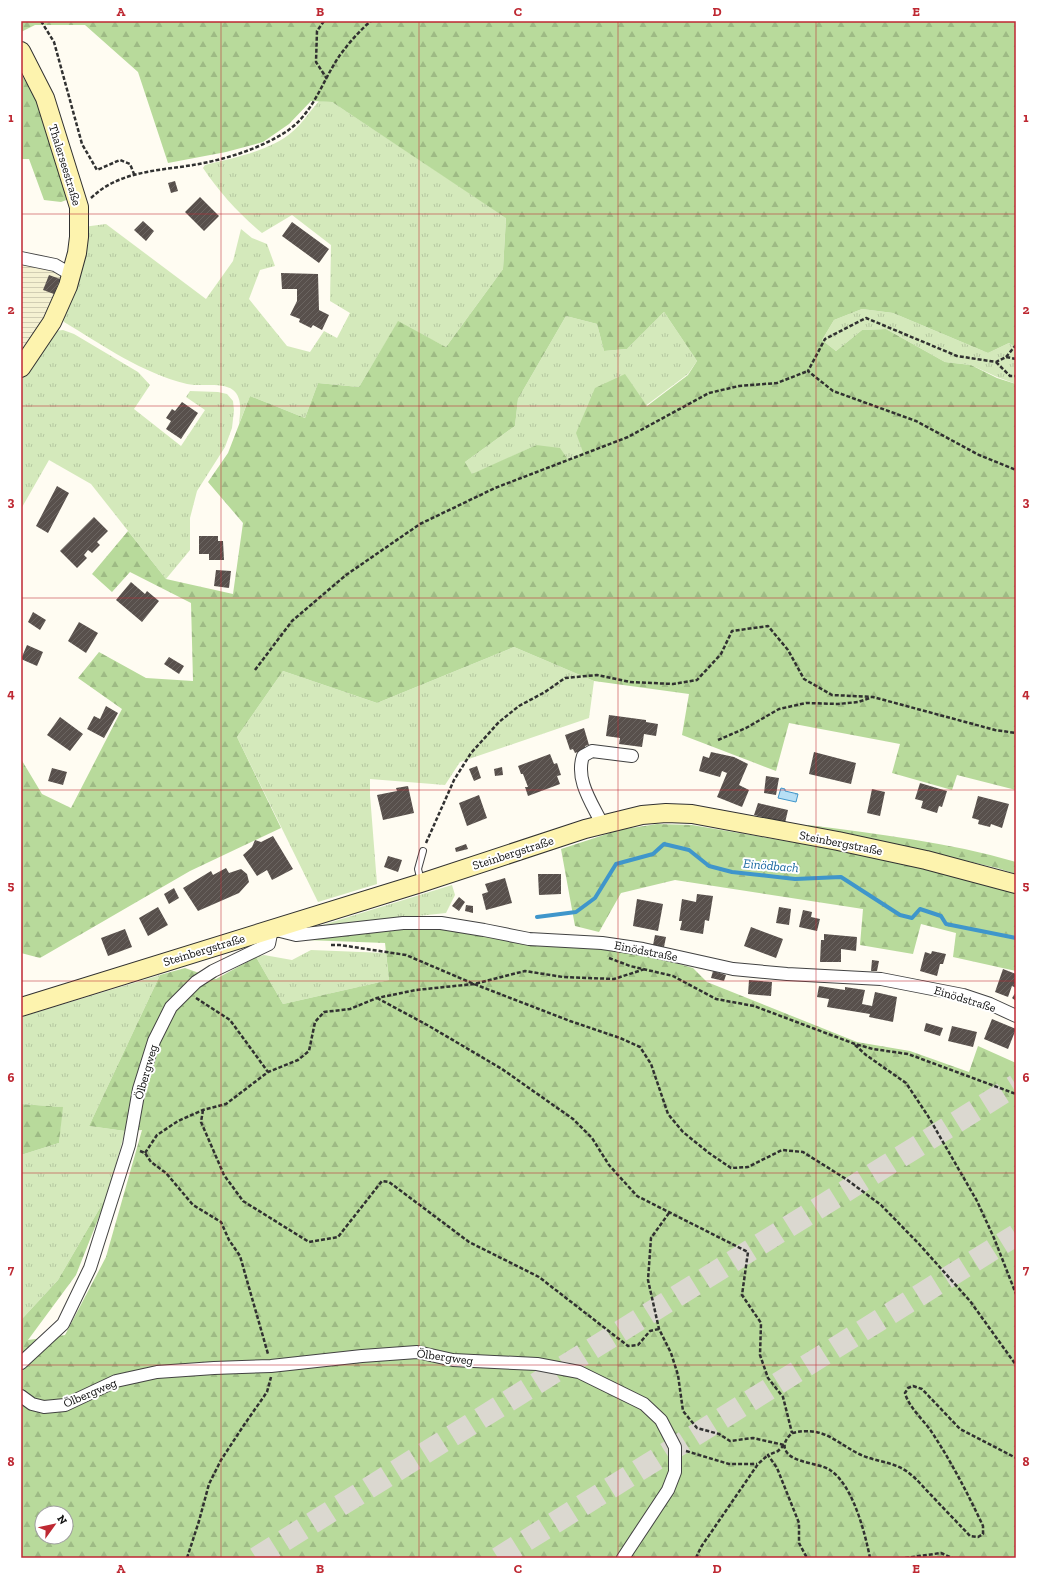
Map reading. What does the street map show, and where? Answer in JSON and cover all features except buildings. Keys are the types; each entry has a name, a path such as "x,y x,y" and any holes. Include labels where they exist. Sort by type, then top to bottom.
{"main road":[{"name":"Thalerseestraße","path":"21,51 45,98 79,207 79,237 72,275 62,303 52,322 21,368"},
{"name":"Steinbergstraße","path":"21,1007 422,884 602,824 642,814 692,814 919,858 1016,884"}],"street":[{"path":"21,258 55,264 72,275"},
{"path":"602,824 582,782 580,764 583,756 592,751 632,756"},
{"name":"Einödstraße","path":"272,929 296,935 403,923 441,924 484,930 529,940 610,944 643,949 733,970 881,979 963,995 990,1004 1016,1016"},
{"name":"Ölbergweg","path":"21,1363 63,1324 90,1268 129,1144 139,1089 154,1041 171,1007 196,982 213,971 269,944 272,929"},
{"name":"Ölbergweg","path":"21,1396 32,1404 44,1407 65,1406 116,1381 157,1372 271,1366 362,1356 417,1352 453,1360 537,1364 579,1372 644,1404 661,1420 675,1447 675,1472 668,1490 622,1558"}],"lane":[{"path":"422,884 418,869 423,851"}],"path":[{"path":"41,21 54,42 82,144 97,170 120,160 130,164 134,174"},
{"path":"324,21 317,32 316,62 327,80"},
{"path":"79,207 87,202 97,192 120,179 134,174 194,165 229,156 256,148 281,136 313,105 340,55 362,28 371,21"},
{"path":"255,670 292,621 346,575 420,524 495,488 628,437 709,393 739,386 777,383 808,371 825,339 866,318 957,356 996,362 1006,357 1016,345"},
{"path":"1006,357 1016,359"},
{"path":"996,362 1010,376 1016,376"},
{"path":"808,371 833,391 916,421 979,455 1016,470"},
{"path":"423,851 454,780 471,753 499,722 519,706 545,692 565,678 598,675 630,682 673,684 697,680 721,654 732,631 768,626 788,650 804,679 832,695 872,697 995,730 1016,732"},
{"path":"718,740 746,728 779,709 806,702 838,704 858,702 872,697"},
{"path":"328,945 340,945 406,955 474,984 570,1021 620,1038 640,1047 651,1064 668,1114 683,1132 709,1154 731,1168 748,1167 782,1150 803,1152 846,1179 881,1205 919,1244 970,1301 1016,1364"},
{"path":"187,1558 209,1484 221,1460 267,1392 272,1380 271,1366 240,1256 229,1240 221,1222 193,1205 166,1173 151,1162 145,1153 157,1135 178,1121 203,1110 226,1104 268,1072 298,1060 309,1051 315,1022 324,1012 350,1009 377,998 416,990 474,984 525,971 563,977 614,979 644,969 673,976 716,999 754,1006 855,1044 873,1049 908,1054 1016,1094"},
{"path":"186,992 230,1020 268,1072"},
{"path":"377,998 429,1026 502,1069 573,1119 592,1138 610,1165 637,1196 748,1252 742,1295 761,1323 760,1355 768,1378 783,1397 792,1433"},
{"path":"855,1044 871,1059 906,1084 928,1116 977,1201 994,1238 1016,1294"},
{"path":"203,1110 201,1122 224,1175 243,1201 309,1242 338,1237 382,1181 389,1182 469,1242 539,1277 628,1346 638,1345 650,1331 659,1329"},
{"path":"669,1213 651,1238 648,1280 659,1329 671,1353 678,1375 683,1411 698,1428 719,1434 730,1441 754,1438 784,1445"},
{"path":"696,1558 701,1547 758,1464 768,1455 784,1445 787,1438 792,1433 811,1431 826,1434 859,1454 879,1462 892,1464 904,1470 918,1481 970,1536 978,1537 983,1534 983,1526 957,1473 932,1432 907,1400 905,1393 908,1388 914,1386 922,1390 960,1429 1016,1458"},
{"path":"784,1445 786,1452 794,1458 830,1470 840,1479 859,1514 866,1537 870,1558"},
{"path":"675,1447 696,1455 730,1464 758,1464"},
{"path":"768,1455 777,1468 799,1523 799,1543 807,1558"},
{"path":"905,1558 941,1553 952,1558"}],"shaded area":[{"path":"21,261 45,265 57,273 62,280 54,305 21,353"}],"green space":[{"path":"21,21 1016,21 1016,348 1009,343 988,353 893,313 862,309 834,320 822,340 836,351 862,330 886,329 945,362 971,365 997,378 1016,384 1016,790 957,775 952,790 892,773 900,744 789,723 776,771 682,735 689,694 594,681 514,647 377,703 283,671 237,737 281,828 190,871 40,958 21,953 21,759 42,794 71,808 122,709 78,678 99,652 146,678 193,681 191,603 130,572 112,592 92,574 128,531 166,579 233,594 243,523 208,482 228,453 250,396 305,418 318,383 359,387 398,321 446,347 503,269 506,218 332,102 311,101 289,124 263,142 226,152 168,163 138,72 85,25 35,25 21,32","holes":["664,312 697,361 688,375 647,406 625,374 595,388 576,433 583,452 569,461 560,448 536,445 472,474 465,462 515,426 518,399 566,316 597,324 604,351 627,349"]},
{"path":"21,74 37,100 69,199 61,202 44,200 29,159 21,159"},
{"path":"319,101 332,102 506,217 503,269 446,347 398,322 359,387 318,383 305,418 250,396 239,424 240,401 233,390 217,385 187,384 154,373 124,358 64,322 62,318 83,227 106,224 206,299 233,261 241,229 252,238 267,244 275,266 260,270 249,299 287,346 310,352 324,331 337,338 350,313 330,301 331,245 292,215 262,233 230,203 203,168 205,165 251,153 283,139 299,125"},
{"path":"862,309 893,313 988,353 1009,343 1016,348 1016,384 971,365 945,362 886,329 862,330 836,351 822,340 834,320"},
{"path":"664,312 697,361 688,374 584,452 569,461 536,445 472,475 465,462 515,426 518,399 566,316 597,324 604,351 627,349"},
{"path":"63,330 74,334 138,372 150,385 134,409 181,446 205,410 186,397 190,391 218,392 227,394 233,401 234,410 232,428 225,447 197,491 190,518 190,550 166,579 91,484 49,460 21,509 21,380 55,331"},
{"path":"514,647 594,681 589,718 460,762 445,785 370,779 377,884 318,902 237,737 283,671 377,703"},
{"path":"657,824 692,825 890,859 1016,893 1016,971 953,957 956,933 921,924 913,954 860,945 863,909 675,880 621,893 599,932 575,926 561,849 619,830"},
{"path":"808,825 913,839 965,849 1016,862 1016,874 997,868 902,846 807,828"},
{"path":"452,885 455,895 446,913 316,927"},
{"path":"440,928 536,946 593,947 640,953 693,968 707,982 857,1042 910,1051 969,1072 978,1046 1016,1063 1016,1558 21,1558 21,1320 58,1280 108,1194 76,1275 28,1340 65,1335 106,1257 142,1130 125,1131 89,1126 160,975 185,968 216,979 256,957 283,1004 389,980 385,943 306,940 361,932"},
{"path":"311,950 386,953 389,980 283,1004 256,957 264,955 292,960"},
{"path":"160,975 89,1126 125,1131 108,1194 58,1280 21,1320 21,1155 59,1143 62,1107 21,1104 21,1017"},
{"path":"21,1104 63,1107 59,1143 21,1155"}],"water":[{"path":"781,788 785,789 785,791 798,794 796,802 778,798"}],"waterway":[{"name":"Einödbach","path":"537,917 576,912 595,898 616,864 653,854 664,844 689,850 709,866 732,872 795,879 841,877 900,915 912,918 920,909 941,916 946,924 1016,938"}],"tunnel":[{"path":"256,1558 1016,1085"},
{"path":"498,1558 1016,1235"}]}
